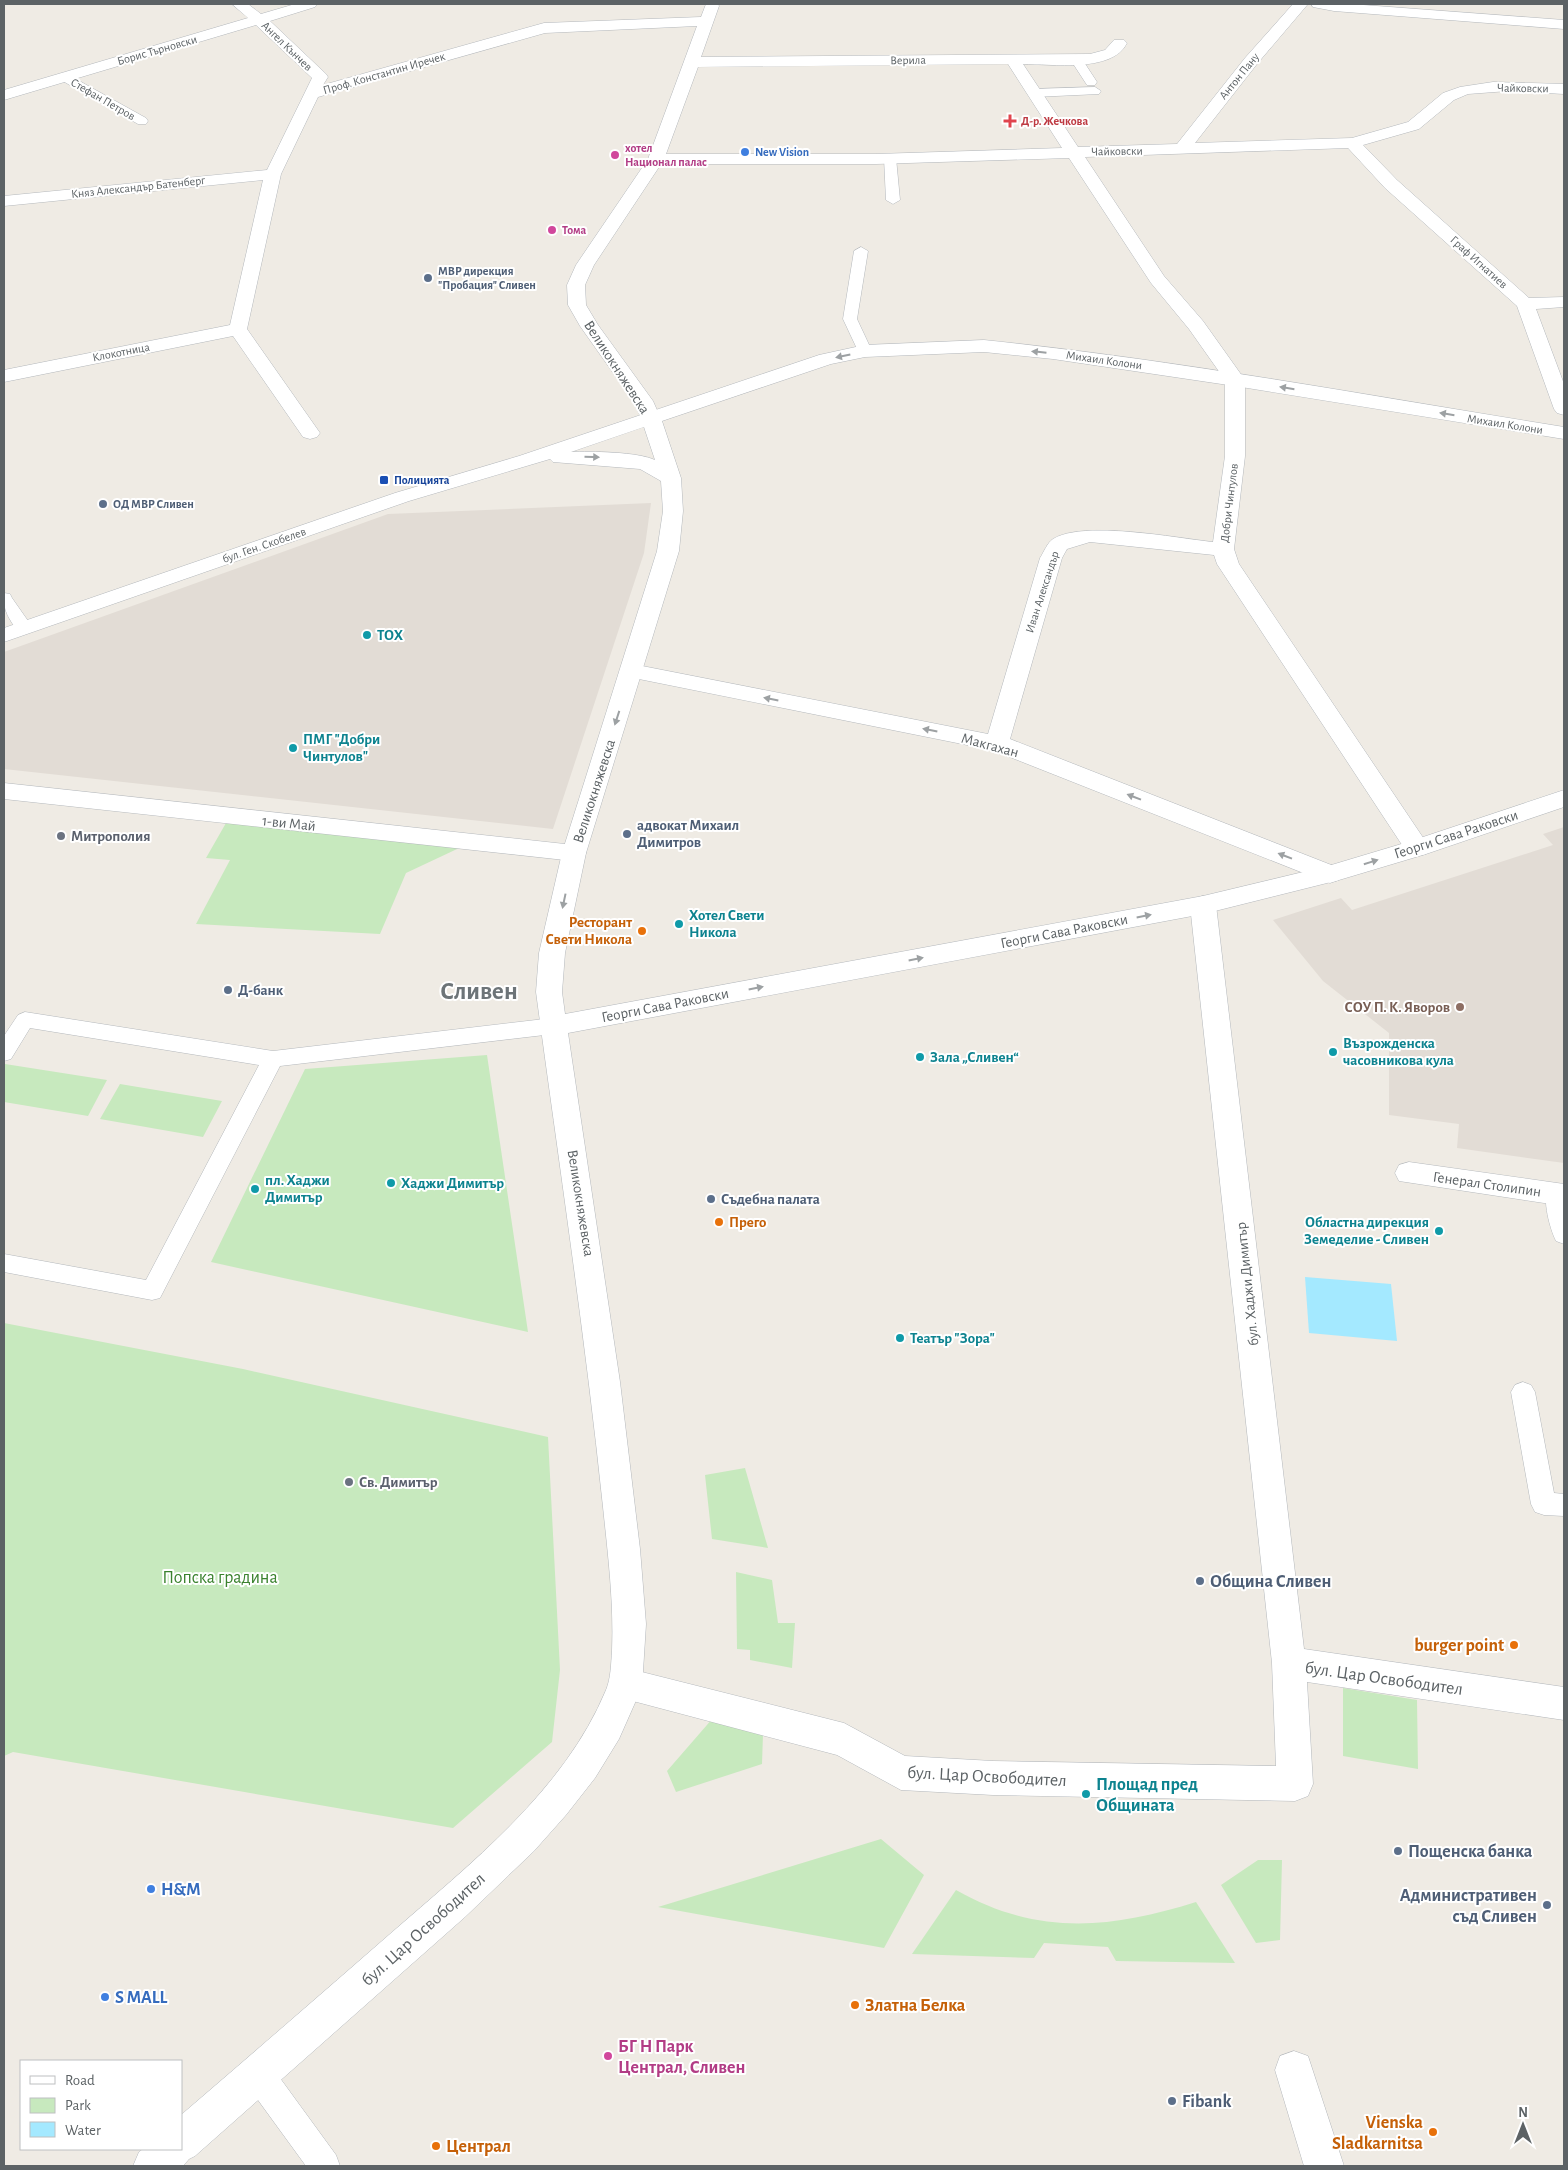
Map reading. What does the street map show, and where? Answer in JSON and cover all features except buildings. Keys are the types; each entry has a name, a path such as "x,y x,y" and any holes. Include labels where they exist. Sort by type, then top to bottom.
{"street":[{"name":"Ангел Кънчев","path":"239,4 260,20 320,77 311,94"},
{"name":"Борис Търновски","path":"4,94 310,4"},
{"name":"Великокняжевска","path":"630,1639 624,1549 613,1440 590,1262 548,992 552,953 574,853 668,551 673,511 671,478 651,419 643,401 589,326 577,305 576,285 585,265 656,160 713,4"},
{"name":"Антон Пану","path":"1181,150 1251,61 1301,4"},
{"path":"1318,4 1334,7 1564,25"},
{"name":"Проф. Константин Иречек","path":"238,329 273,174 311,94 544,28 706,21"},
{"name":"Верила","path":"691,62 1090,58 1112,53 1118,48 1119,43"},
{"path":"1012,59 1157,279 1196,324 1235,380"},
{"name":"Чайковски","path":"656,160 890,158 1352,143 1400,130 1420,122 1452,95 1467,90 1486,87 1564,89"},
{"name":"Граф Игнатиев","path":"1352,143 1391,184 1525,304 1564,409"},
{"name":"Княз Александър Батенберг","path":"4,200 273,174"},
{"path":"1525,304 1564,302"},
{"path":"238,329 310,433"},
{"name":"Клокотница","path":"4,376 238,329"},
{"name":"Михаил Колони","path":"526,460 826,359 865,351 984,346 1053,353 1235,380 1564,433"},
{"name":"Добри Чинтулов","path":"1235,380 1235,456 1223,549 1228,564 1417,848"},
{"path":"526,460 588,457 616,458 644,463 671,478"},
{"name":"бул. Ген. Скобелев","path":"4,635 402,497 526,460"},
{"name":"Иван Александър","path":"997,743 1051,558 1058,545 1078,537 1090,536 1223,549"},
{"name":"Макгахан","path":"632,671 997,743 1330,874"},
{"name":"1-ви Май","path":"4,791 574,853"},
{"name":"Георги Сава Раковски","path":"554,1026 1203,905 1330,874 1417,848 1564,798"},
{"name":"бул. Хаджи Димитър","path":"1203,905 1289,1664"},
{"name":"Генерал Столипин","path":"1409,1173 1560,1194"},
{"name":"бул. Цар Освободител","path":"182,2141 478,1880 527,1833 578,1770 607,1727 626,1684 630,1639"},
{"name":"бул. Цар Освободител","path":"626,1684 844,1740 901,1773 993,1778 1295,1784 1289,1664 1564,1704"},
{"path":"1294,2070 1324,2166"},
{"path":"153,2166 172,2150"}],"lane":[{"path":"1034,94 1093,87 1076,58"},
{"name":"Стефан Петров","path":"65,77 142,120"},
{"path":"890,158 893,200"},
{"path":"861,251 850,320 865,351"},
{"path":"4,598 24,628"},
{"path":"4,1053 25,1020 273,1059 554,1026"},
{"path":"4,1263 152,1292 273,1059"},
{"path":"1560,1194 1564,1235"},
{"path":"1523,1392 1544,1504 1564,1505"},
{"path":"258,2074 325,2166"}],"shaded area":[{"path":"651,503 644,553 553,829 4,769 4,652 388,514"},
{"name":"СОУ П. К. Яворов","path":"1564,827 1564,1163 1457,1148 1459,1124 1389,1115 1389,1033 1323,981 1273,920 1341,898 1352,910 1553,845 1543,834"}],"green space":[{"path":"230,816 472,842 406,873 380,934 196,924 230,860 206,858"},
{"path":"487,1055 528,1332 211,1262 305,1069"},
{"path":"5,1064 107,1080 88,1116 4,1102"},
{"path":"120,1084 222,1101 203,1137 100,1119"},
{"name":"Попска градина","path":"4,1323 243,1369 548,1437 560,1670 552,1742 453,1828 13,1752 4,1756"},
{"path":"745,1468 768,1548 712,1539 705,1475"},
{"path":"736,1572 772,1580 778,1623 795,1623 792,1668 750,1660 750,1650 737,1649"},
{"path":"1343,1688 1417,1700 1418,1769 1343,1756"},
{"path":"713,1718 763,1734 762,1764 676,1792 667,1771"},
{"path":"881,1839 924,1875 884,1948 658,1907"},
{"path":"1258,1860 1282,1860 1280,1940 1256,1943 1221,1885"},
{"path":"956,1890 986,1905 1016,1915 1045,1921 1074,1923 1134,1918 1196,1902 1235,1963 1116,1961 1108,1947 1044,1943 1034,1958 912,1954"}],"water":[{"path":"1305,1277 1391,1284 1397,1341 1309,1333"}],"place":[{"name":"Д-р. Жечкова","path":"1010,121"},
{"name":"New Vision","path":"745,152"},
{"name":"хотел Национал палас","path":"615,155"},
{"name":"Тома","path":"552,230"},
{"name":"МВР дирекция \"Пробация\" Сливен","path":"428,278"},
{"name":"Полицията","path":"384,480"},
{"name":"ОД МВР Сливен","path":"103,504"},
{"name":"ТОХ","path":"367,635"},
{"name":"ПМГ \"Добри Чинтулов\"","path":"293,748"},
{"name":"адвокат Михаил Димитров","path":"627,834"},
{"name":"Митрополия","path":"61,836"},
{"name":"Хотел Свети Никола","path":"679,924"},
{"name":"Ресторант Свети Никола","path":"642,931"},
{"name":"Д-банк","path":"228,990"},
{"name":"СОУ П. К. Яворов","path":"1460,1007"},
{"name":"Възрожденска часовникова кула","path":"1333,1052"},
{"name":"Зала „Сливен“","path":"920,1057"},
{"name":"Хаджи Димитър","path":"391,1183"},
{"name":"пл. Хаджи Димитър","path":"255,1189"},
{"name":"Съдебна палата","path":"711,1199"},
{"name":"Прего","path":"719,1222"},
{"name":"Областна дирекция Земеделие - Сливен","path":"1439,1231"},
{"name":"Театър \"Зора\"","path":"900,1338"},
{"name":"Св. Димитър","path":"349,1482"},
{"name":"Община Сливен","path":"1200,1581"},
{"name":"burger point","path":"1514,1645"},
{"name":"Площад пред Общината","path":"1086,1794"},
{"name":"Пощенска банка","path":"1398,1851"},
{"name":"H&M","path":"151,1889"},
{"name":"Административен съд Сливен","path":"1547,1905"},
{"name":"S MALL","path":"105,1997"},
{"name":"Златна Белка","path":"855,2005"},
{"name":"БГ H Парк Централ, Сливен","path":"608,2056"},
{"name":"Fibank","path":"1172,2101"},
{"name":"Vienska Sladkarnitsa","path":"1433,2132"},
{"name":"Централ","path":"436,2146"}],"district":[{"name":"Сливен","path":"479,990"}]}
